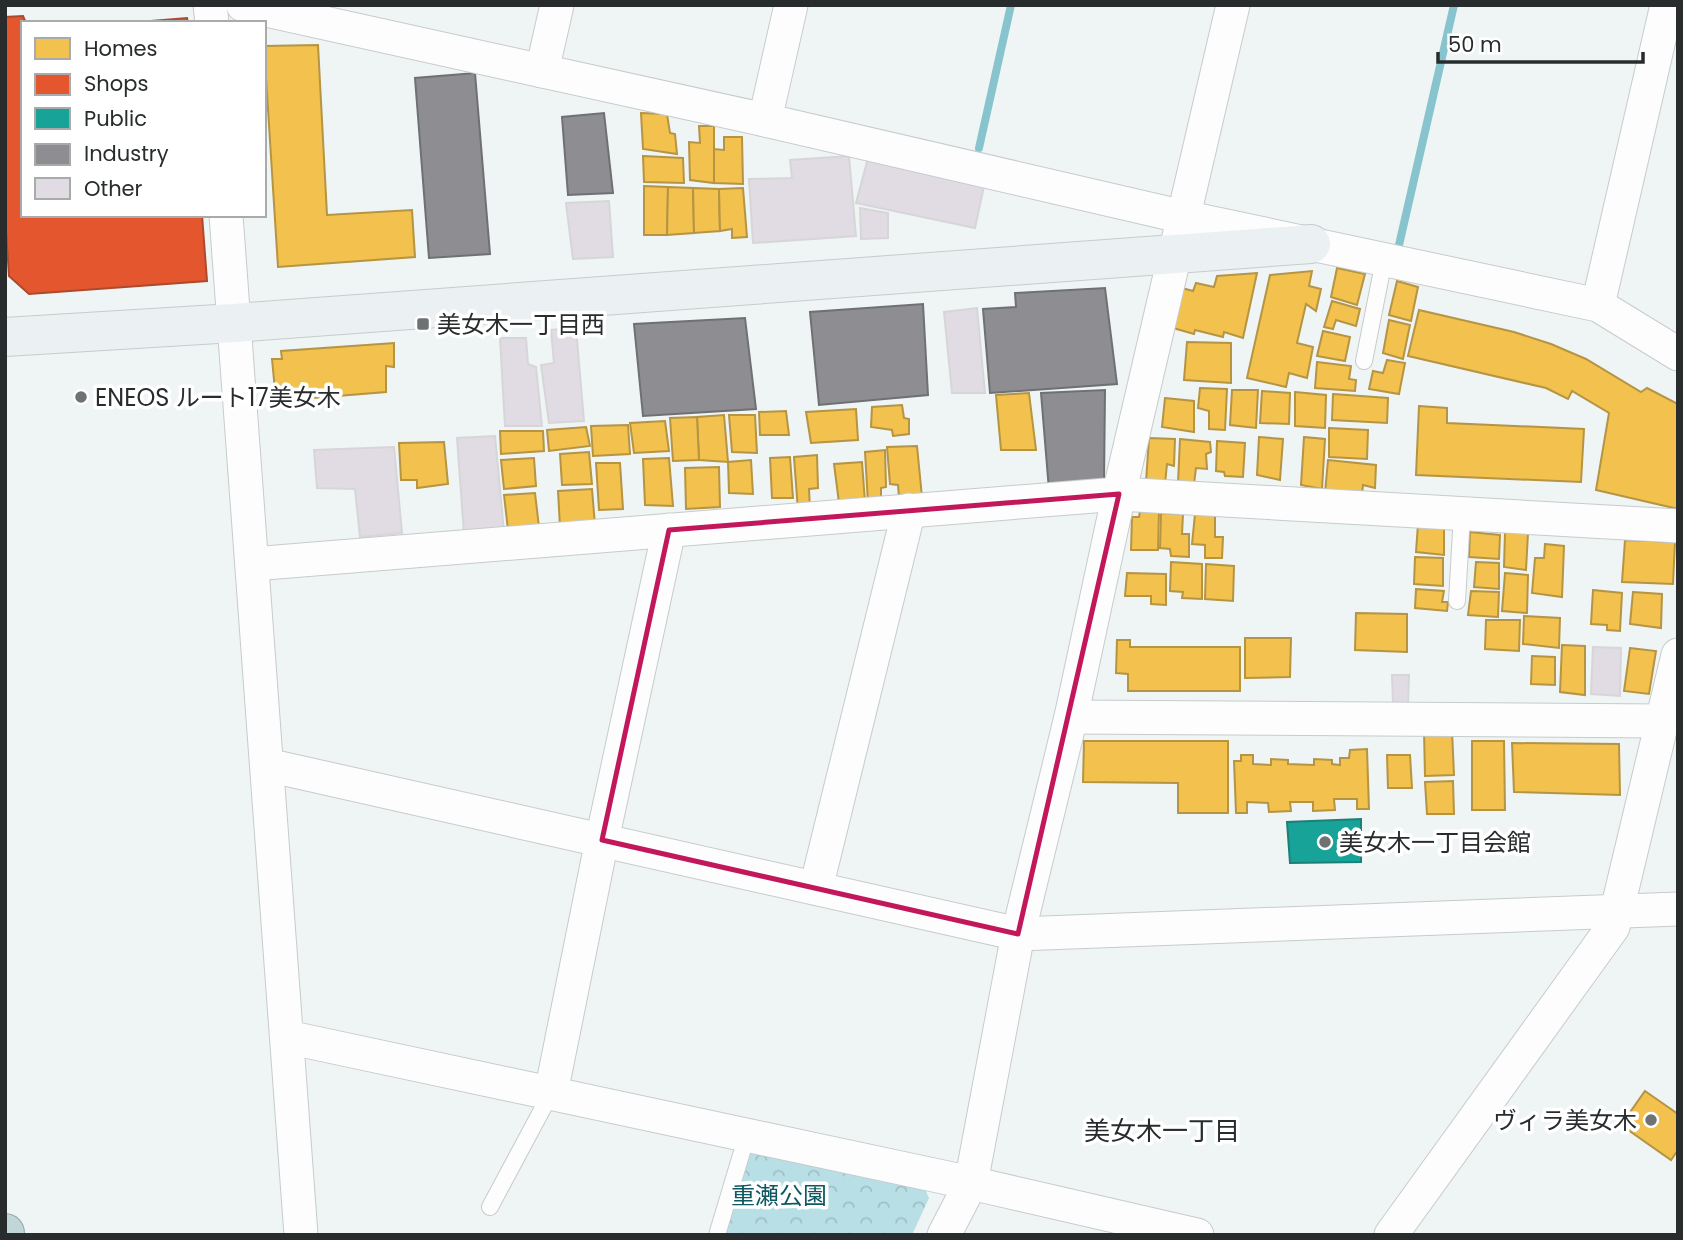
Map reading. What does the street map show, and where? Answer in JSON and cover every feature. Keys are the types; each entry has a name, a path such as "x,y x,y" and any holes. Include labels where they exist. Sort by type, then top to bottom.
{"street":[{"path":"243,5 343,16 542,71 1184,217 1598,305 1678,354"},
{"path":"542,71 557,5"},
{"path":"765,120 791,5"},
{"path":"944,1235 971,1182 1018,934 1071,717 1119,494 1233,5"},
{"path":"1598,305 1667,5"},
{"path":"226,217 301,1235"},
{"path":"5,337 234,323 1311,244"},
{"path":"252,564 1119,494 1678,526"},
{"path":"816,888 909,510"},
{"path":"551,1093 669,530"},
{"path":"1391,1235 1614,927 1678,655"},
{"path":"1071,717 1662,721"},
{"path":"267,765 1018,934 1678,909"},
{"path":"287,1037 971,1182 1197,1235"}],"lane":[{"path":"1364,361 1384,260"},
{"path":"1457,601 1462,514"},
{"path":"490,1207 551,1093"},
{"path":"717,1235 747,1135"}],"highlighted area":[{"path":"1119,494 1018,934 602,840 669,530"}],"green space":[{"name":"重瀬公園","path":"756,1150 925,1189 929,1198 912,1235 724,1235 749,1153"}],"building: Homes":[{"path":"318,45 327,215 412,210 415,257 278,267 266,46"},
{"path":"641,113 667,114 670,133 675,134 677,154 643,149"},
{"path":"699,126 714,126 714,183 690,180 689,142 700,143"},
{"path":"724,137 742,137 743,184 714,183 714,149 724,150"},
{"path":"643,156 683,158 684,183 644,182"},
{"path":"644,186 668,187 667,235 644,235"},
{"path":"668,187 693,188 694,233 667,235"},
{"path":"693,188 719,189 720,231 694,233"},
{"path":"743,188 747,237 732,238 732,229 720,231 719,189"},
{"path":"1337,268 1365,274 1357,305 1331,297"},
{"path":"1312,271 1309,286 1321,289 1316,311 1306,304 1297,343 1313,347 1307,378 1289,373 1286,387 1247,378 1270,275"},
{"path":"1257,273 1243,338 1224,332 1223,337 1195,330 1194,334 1173,328 1182,288 1193,291 1196,283 1214,287 1217,276"},
{"path":"1397,281 1418,287 1411,321 1389,315"},
{"path":"1332,301 1360,309 1356,326 1336,320 1333,329 1324,327"},
{"path":"1419,310 1514,332 1551,344 1586,359 1641,392 1647,388 1678,404 1678,509 1596,490 1609,413 1572,391 1568,399 1546,388 1408,356"},
{"path":"1389,320 1410,325 1403,359 1383,353"},
{"path":"1323,331 1350,337 1345,361 1317,356"},
{"path":"1187,342 1231,343 1231,383 1184,380"},
{"path":"394,343 394,367 386,366 386,392 276,401 272,359 282,359 281,351"},
{"path":"1387,360 1405,363 1399,394 1369,389 1373,371 1383,373"},
{"path":"1317,362 1351,366 1349,379 1356,380 1355,391 1315,388"},
{"path":"1200,388 1227,389 1225,430 1209,429 1209,411 1198,408"},
{"path":"1232,390 1258,390 1256,428 1230,425"},
{"path":"1262,391 1290,393 1289,424 1260,423"},
{"path":"1295,392 1326,395 1325,428 1295,426"},
{"path":"1029,393 1036,450 1001,450 996,395"},
{"path":"1333,394 1388,398 1387,423 1332,420"},
{"path":"1165,398 1194,401 1194,432 1162,427"},
{"path":"902,405 904,418 909,419 909,434 893,436 892,430 871,427 872,407"},
{"path":"1419,406 1447,408 1447,423 1584,429 1581,482 1416,475"},
{"path":"856,409 858,440 811,443 806,412"},
{"path":"786,411 789,435 760,435 759,412"},
{"path":"724,415 728,462 699,460 697,417"},
{"path":"729,415 755,415 757,453 732,452"},
{"path":"697,417 699,460 673,461 670,418"},
{"path":"665,421 669,451 634,453 630,423"},
{"path":"628,425 630,454 593,456 591,426"},
{"path":"586,427 590,446 549,451 547,430"},
{"path":"1329,428 1368,430 1367,459 1329,457"},
{"path":"500,431 543,431 544,451 501,454"},
{"path":"1259,437 1283,439 1280,480 1257,475"},
{"path":"1304,437 1325,439 1322,489 1301,485"},
{"path":"1149,438 1175,439 1174,466 1167,464 1165,484 1146,482"},
{"path":"1180,439 1210,442 1211,452 1206,454 1207,469 1196,468 1194,484 1178,483"},
{"path":"1217,441 1245,443 1243,477 1225,476 1224,472 1216,471"},
{"path":"444,442 448,484 417,488 417,480 401,480 399,443"},
{"path":"917,446 922,497 899,498 898,485 890,484 887,447"},
{"path":"885,450 886,487 881,488 881,504 868,503 865,452"},
{"path":"589,452 592,484 562,485 560,454"},
{"path":"817,455 818,488 809,489 810,509 798,511 794,457"},
{"path":"790,457 793,498 772,498 770,458"},
{"path":"534,458 536,486 504,489 501,460"},
{"path":"669,458 673,506 645,505 643,459"},
{"path":"751,460 753,494 729,493 728,462"},
{"path":"1328,460 1376,465 1375,488 1363,485 1362,494 1325,493"},
{"path":"862,462 865,502 839,503 834,464"},
{"path":"596,463 620,463 623,509 599,510"},
{"path":"719,467 720,507 686,509 685,468"},
{"path":"592,489 595,525 560,527 558,491"},
{"path":"535,493 539,527 508,530 504,495"},
{"path":"1140,511 1159,511 1158,550 1131,550 1132,517 1139,517"},
{"path":"1161,513 1183,514 1182,534 1189,534 1189,557 1171,556 1170,549 1160,548"},
{"path":"1195,514 1215,515 1215,537 1223,537 1222,558 1205,558 1205,545 1192,544"},
{"path":"1418,524 1444,525 1444,555 1416,552"},
{"path":"1470,532 1500,535 1499,559 1469,557"},
{"path":"1505,532 1528,533 1526,570 1504,567"},
{"path":"1625,540 1675,542 1673,584 1622,582"},
{"path":"1545,544 1564,546 1562,597 1532,593 1535,558 1544,558"},
{"path":"1415,557 1443,558 1443,586 1414,584"},
{"path":"1171,562 1202,564 1202,599 1182,598 1183,592 1170,591"},
{"path":"1476,562 1499,563 1499,589 1474,587"},
{"path":"1206,564 1234,566 1233,601 1205,599"},
{"path":"1127,573 1166,574 1166,605 1151,604 1151,596 1125,596"},
{"path":"1505,573 1528,575 1527,613 1502,611"},
{"path":"1416,589 1444,591 1442,602 1448,602 1447,611 1415,608"},
{"path":"1593,590 1622,593 1620,631 1607,630 1607,625 1591,624"},
{"path":"1471,591 1499,592 1498,617 1468,615"},
{"path":"1633,592 1662,594 1661,628 1630,624"},
{"path":"1356,613 1407,614 1407,652 1355,650"},
{"path":"1524,616 1560,618 1559,648 1523,644"},
{"path":"1486,620 1520,620 1519,651 1485,649"},
{"path":"1245,638 1291,638 1290,677 1245,678"},
{"path":"1117,640 1130,640 1130,647 1240,647 1240,691 1128,691 1128,674 1116,673"},
{"path":"1562,645 1585,646 1585,695 1560,692"},
{"path":"1630,648 1656,651 1649,694 1624,691"},
{"path":"1532,656 1555,657 1555,685 1531,684"},
{"path":"1424,731 1452,731 1454,775 1425,776"},
{"path":"1084,741 1228,741 1228,813 1178,813 1178,783 1083,782"},
{"path":"1472,741 1504,741 1505,810 1472,810"},
{"path":"1512,743 1619,744 1620,795 1514,792"},
{"path":"1367,749 1369,809 1357,809 1357,799 1334,799 1335,810 1313,811 1313,802 1290,802 1291,811 1269,812 1268,803 1247,802 1247,813 1236,813 1234,761 1241,761 1241,755 1253,755 1253,764 1271,765 1271,759 1288,760 1288,764 1314,765 1314,759 1332,760 1332,764 1340,765 1340,758 1349,758 1350,750"},
{"path":"1387,755 1410,755 1412,788 1388,788"},
{"path":"1453,781 1454,814 1427,814 1425,782"},
{"name":"ヴィラ美女木","path":"1645,1091 1678,1114 1678,1150 1671,1160 1621,1125"}],"building: Shops":[{"path":"23,16 25,21 21,21 21,217 202,217 207,281 29,294 9,276 5,215 5,17"},
{"path":"187,18 188,21 150,21"}],"building: Public":[{"name":"美女木一丁目会館","path":"1361,819 1361,862 1290,863 1287,822"}],"building: Industry":[{"path":"475,73 490,254 429,258 415,78"},
{"path":"604,113 613,193 568,195 562,117"},
{"path":"1105,288 1117,384 990,393 983,309 1016,307 1015,293"},
{"path":"923,304 928,395 819,405 810,312"},
{"path":"745,318 756,409 643,416 634,324"},
{"path":"1105,390 1104,482 1049,490 1041,393"}],"building: Other":[{"path":"849,156 856,236 753,243 749,179 792,178 790,160"},
{"path":"868,158 984,186 975,228 856,203"},
{"path":"609,201 613,257 573,259 566,203"},
{"path":"860,208 888,213 888,238 861,239"},
{"path":"977,308 985,393 952,393 944,312"},
{"path":"576,328 584,421 549,423 541,365 554,363 551,330"},
{"path":"500,338 526,338 528,364 536,367 542,426 505,426"},
{"path":"495,436 504,532 464,534 457,438"},
{"path":"394,447 402,533 360,537 355,489 317,488 314,450"},
{"path":"1593,647 1621,648 1620,696 1591,694"},
{"path":"1392,675 1409,675 1408,704 1393,704"}],"waterway":[{"path":"979,148 1011,5"},
{"path":"1399,245 1454,5"}],"place":[{"name":"美女木一丁目西","path":"423,324"},
{"name":"ENEOS ルート17美女木","path":"81,397"},
{"name":"美女木一丁目会館","path":"1325,842"},
{"name":"ヴィラ美女木","path":"1651,1120"}],"district":[{"name":"美女木一丁目","path":"1162,1131"}]}
